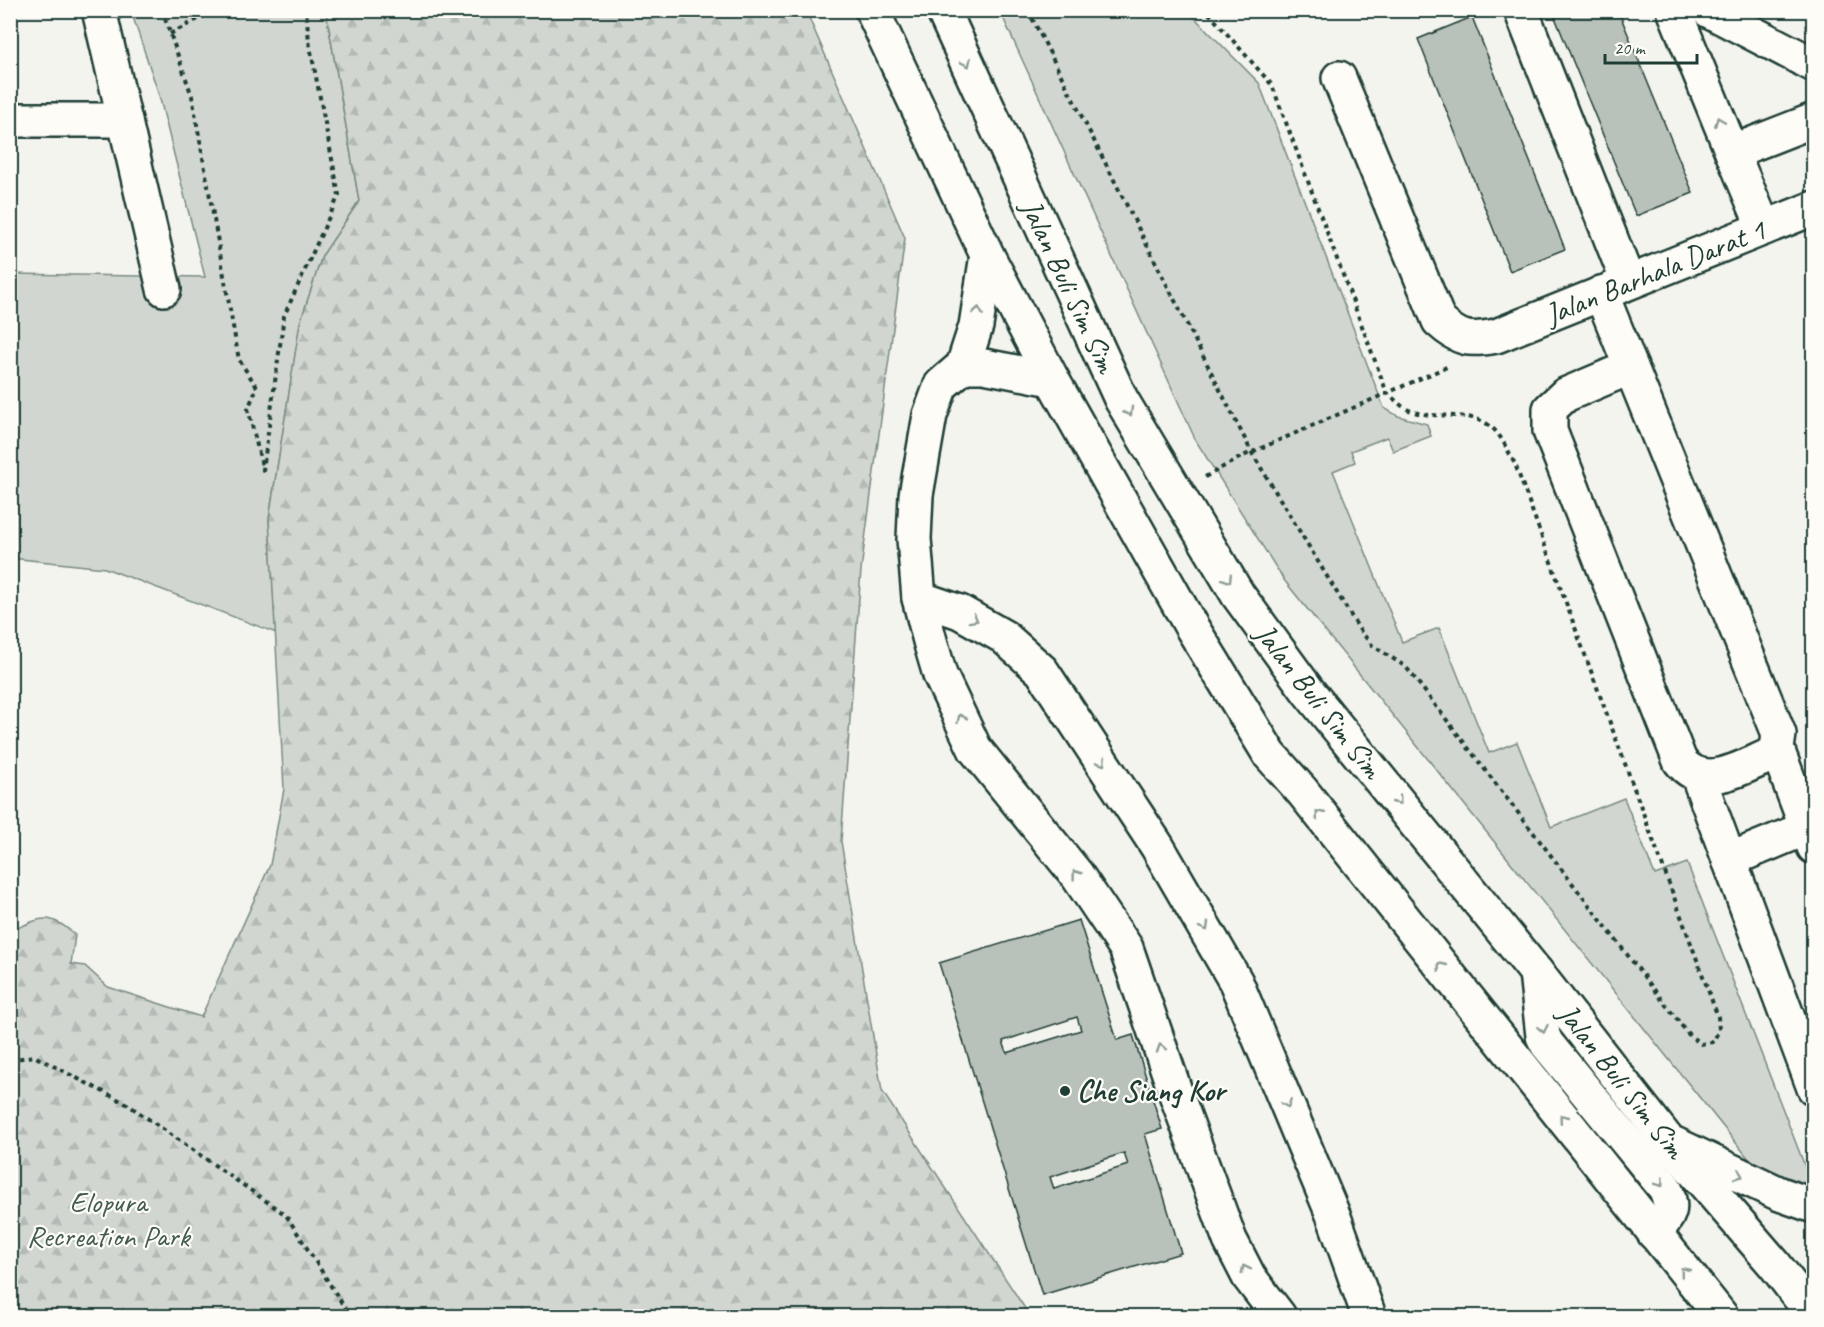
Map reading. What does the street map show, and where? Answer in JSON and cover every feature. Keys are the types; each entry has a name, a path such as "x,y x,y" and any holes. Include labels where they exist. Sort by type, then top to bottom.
{"main road":[{"path":"99,10 164,289"},
{"name":"Jalan Buli Sim Sim","path":"872,10 987,255 1052,379 1191,626 1269,755 1302,791 1721,1317"},
{"name":"Jalan Buli Sim Sim","path":"942,10 1121,399 1238,595 1308,690 1536,972 1668,1141 1775,1265 1814,1316"},
{"path":"1521,10 1614,288 1631,367 1779,734 1777,748 1811,833 1729,860"},
{"path":"1674,10 1764,228"},
{"path":"1708,10 1814,65"},
{"name":"Jalan Barhala Darat 1","path":"1339,78 1439,321 1454,335 1474,340 1496,336 1814,208"},
{"path":"10,120 124,120"},
{"path":"1732,152 1814,120"},
{"path":"987,255 976,326 963,366 941,385 930,415 916,495 914,539 919,598 940,675 975,748 1077,875 1126,948 1176,1094 1230,1240 1249,1277 1279,1317"},
{"path":"963,366 984,366 1052,379"},
{"path":"1631,367 1565,395 1556,402 1550,408 1550,431 1680,761 1688,771 1698,776 1719,776 1771,755 1777,748"},
{"path":"919,598 960,612 1004,637 1042,671 1157,846 1236,982 1334,1217 1369,1317"},
{"path":"1698,776 1814,1088"},
{"path":"1536,972 1543,1036 1547,1044 1665,1188 1671,1202 1668,1216 1654,1233"},
{"path":"1668,1141 1780,1194 1814,1206"}],"path":[{"path":"162,10 192,96 239,360 256,387 248,408 263,470 284,316 339,195 309,41 306,10"},
{"path":"170,34 201,17 224,10"},
{"path":"1028,10 1252,453 1359,629 1372,645 1406,667 1689,1035 1701,1044 1713,1042 1719,1030 1718,1017 1515,465 1502,440 1489,425 1474,419 1438,417 1409,410 1387,393 1272,85 1206,10"},
{"path":"1177,496 1213,472 1252,453 1451,364"},
{"path":"10,1060 34,1056 127,1104 286,1215 350,1317"}],"green space":[{"path":"131,11 326,11 359,201 322,256 300,324 269,519 276,633 105,568 11,558 11,274 205,277 159,95"},
{"name":"Elopura Recreation Park","path":"326,11 806,11 905,238 861,570 841,841 882,1091 1030,1316 11,1316 11,931 37,920 58,922 75,935 71,964 85,966 108,987 201,1017 270,865 284,789 269,519 300,323 322,256 359,201"},
{"path":"1000,11 1188,11 1259,83 1384,408 1398,416 1427,424 1431,436 1393,451 1387,437 1351,451 1355,462 1333,471 1402,642 1439,628 1489,753 1517,742 1551,827 1624,798 1655,875 1687,863 1813,1187 1753,1164 1284,580 1196,441"}],"building":[{"path":"1552,10 1618,10 1693,193 1636,216"},
{"path":"1472,17 1565,249 1510,271 1418,39"},
{"name":"Che Siang Kor","path":"1079,920 1117,1040 1133,1035 1162,1129 1145,1134 1181,1253 1042,1295 939,963","holes":["1077,1017 1081,1030 1007,1053 1003,1041","1124,1153 1128,1165 1054,1189 1050,1177"]}],"place":[{"name":"Che Siang Kor","path":"1065,1091"}]}
